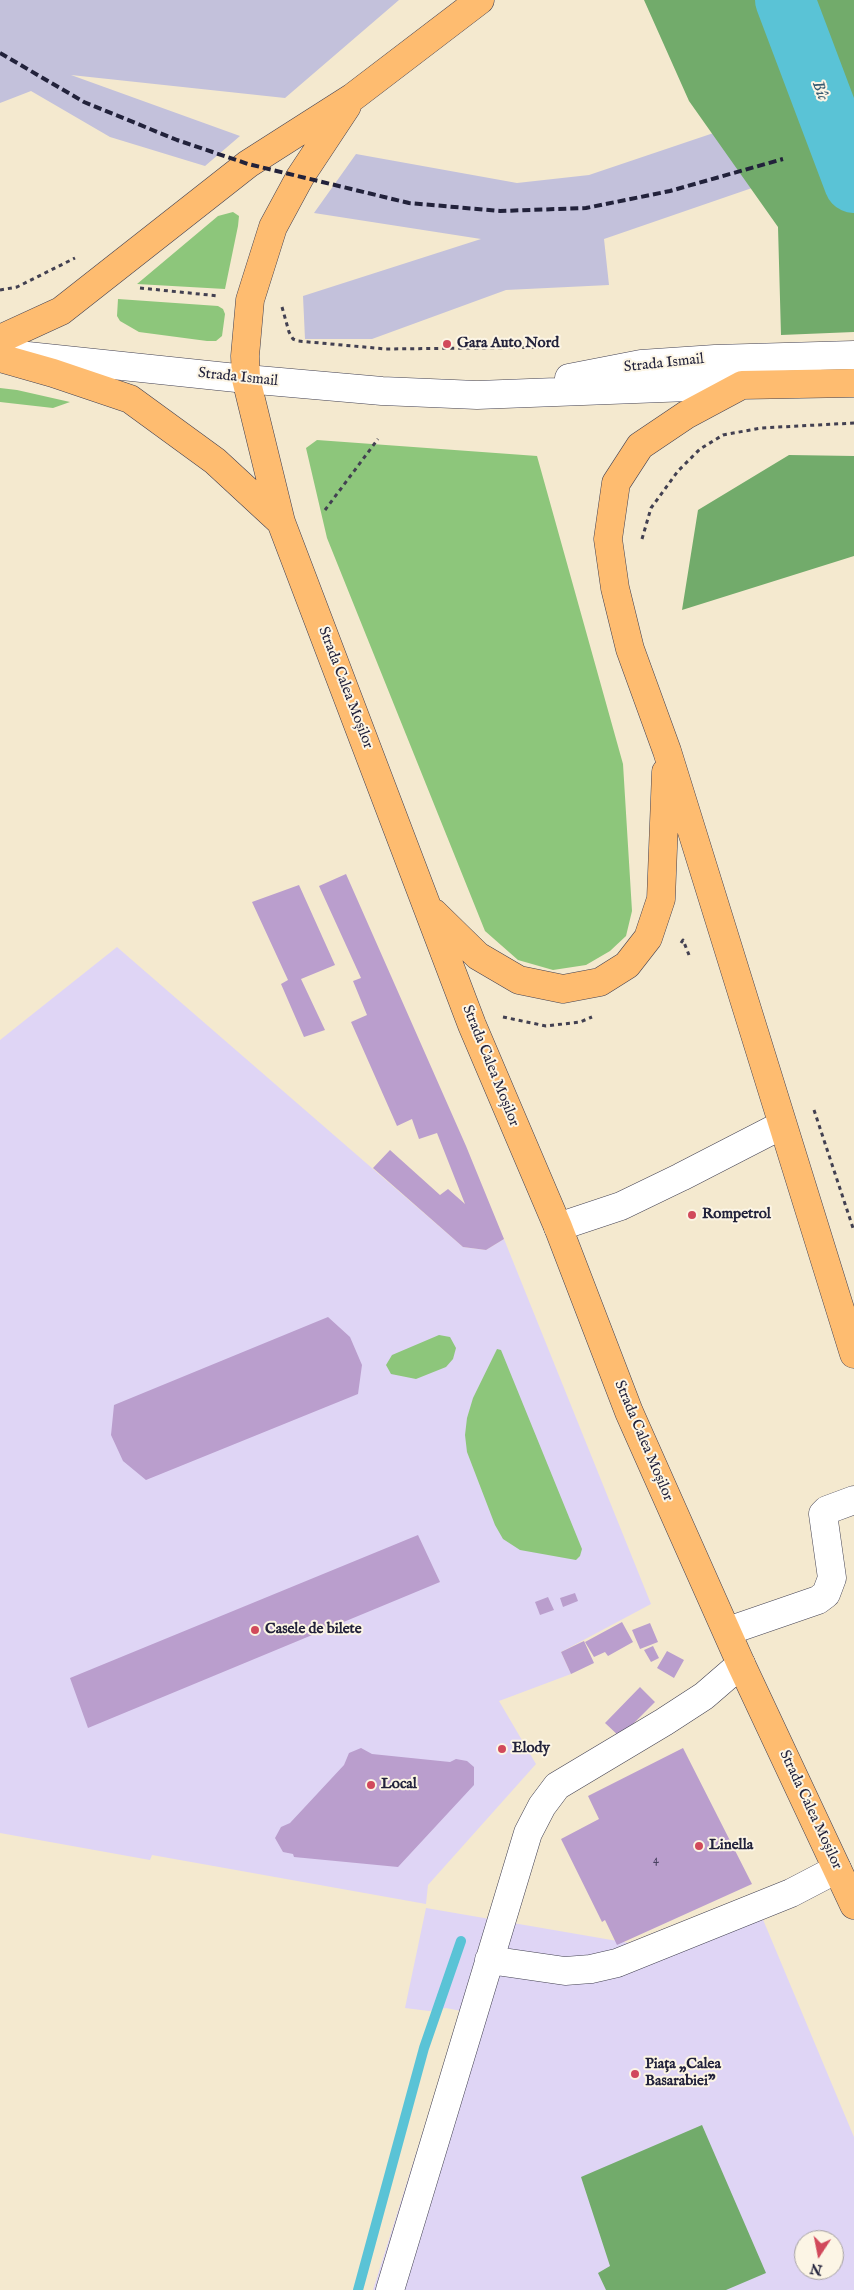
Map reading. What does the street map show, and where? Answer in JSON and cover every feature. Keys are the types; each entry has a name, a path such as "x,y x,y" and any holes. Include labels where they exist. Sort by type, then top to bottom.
{"main road":[{"path":"0,339 61,311 248,164 353,97 480,0"},
{"path":"281,522 246,379 245,356 250,300 273,227 300,177 353,97"},
{"name":"Strada Calea Moșilor","path":"0,358 53,373 130,399 215,461 281,522 472,1025 558,1227 629,1412 742,1664 854,1904"},
{"name":"Strada Ismail","path":"742,385 854,382"},
{"path":"742,385 686,415 640,446 616,483 608,539 615,588 630,649 667,751 854,1354"},
{"path":"429,908 478,956 519,980 563,989 600,982 627,965 648,938 661,899 667,751"}],"lane":[{"name":"Strada Ismail","path":"0,353 246,379 382,390 477,395 742,385"},
{"name":"Strada Ismail","path":"477,395 641,364 715,359 854,355"},
{"path":"558,1227 621,1206 682,1177 782,1125"},
{"path":"728,1631 818,1600 826,1594 832,1578 822,1521 824,1514 827,1510 854,1500"},
{"path":"390,2290 528,1833 542,1806 556,1786 704,1696 742,1664"},
{"path":"490,1960 564,1972 591,1969 617,1963 791,1893 838,1869"}],"path":[{"path":"0,290 17,287 76,258"},
{"path":"139,288 227,296"},
{"path":"281,304 289,332 293,339 298,341 386,349 569,347"},
{"path":"639,548 651,508 678,471 700,449 723,435 761,428 806,424 854,423"},
{"path":"325,510 378,439"},
{"path":"813,1108 854,1231"}],"shaded area":[{"path":"0,0 399,0 285,98 71,75 240,136 205,166 110,137 31,91 0,103"},
{"path":"761,117 781,178 604,239 609,285 506,290 372,339 305,339 303,296 481,239 314,213 356,154 517,183 589,175"},
{"path":"117,947 463,1247 486,1250 504,1239 651,1604 561,1652 571,1674 499,1701 536,1764 428,1885 426,1904 152,1855 150,1860 0,1833 0,1040"},
{"name":"Piața „Calea Basarabiei”","path":"754,1898 854,2137 854,2290 373,2290 461,2011 446,2008 429,2011 405,2008 426,1908 629,1943"}],"green space":[{"path":"644,0 854,0 854,332 781,335 778,227 689,101"},
{"path":"233,212 239,216 238,226 225,289 137,284 218,216"},
{"path":"118,299 218,306 223,309 225,314 222,336 216,341 207,341 139,332 120,321 117,316"},
{"path":"0,388 70,402 53,408 0,402"},
{"path":"317,440 537,456 623,764 632,911 626,936 610,951 586,965 553,970 518,960 485,931 327,538 306,448"},
{"path":"789,455 854,456 854,556 682,610 698,510"},
{"path":"439,1335 450,1337 456,1348 453,1359 446,1367 416,1379 391,1374 386,1365 392,1355"},
{"path":"497,1349 501,1350 582,1549 580,1556 576,1560 520,1550 503,1539 495,1525 467,1452 465,1435 467,1418 473,1398"},
{"path":"702,2125 766,2273 726,2290 606,2290 598,2273 610,2266 581,2177"}],"building":[{"path":"346,874 466,1146 504,1239 486,1250 463,1247 373,1168 390,1150 440,1195 448,1189 465,1204 437,1133 419,1139 412,1119 397,1126 351,1022 367,1015 353,981 361,978 319,886"},
{"path":"299,885 335,965 301,979 325,1030 304,1037 281,984 288,980 252,902"},
{"path":"328,1317 350,1337 362,1365 358,1394 146,1480 123,1461 111,1435 114,1405"},
{"name":"Casele de bilete","path":"418,1535 440,1582 88,1728 70,1678"},
{"path":"575,1593 578,1601 563,1607 560,1598"},
{"path":"548,1597 554,1610 540,1615 535,1602"},
{"path":"622,1622 633,1642 608,1656 605,1652 594,1657 585,1642"},
{"path":"650,1623 658,1642 640,1649 632,1630"},
{"path":"584,1641 594,1663 571,1674 561,1652"},
{"path":"653,1646 659,1658 651,1662 644,1650"},
{"path":"667,1651 684,1660 674,1678 657,1668"},
{"path":"640,1687 655,1702 620,1737 605,1723"},
{"path":"361,1748 372,1754 450,1762 456,1759 467,1761 474,1767 474,1785 398,1867 294,1857 293,1854 283,1852 275,1838 281,1827 290,1823 344,1765 349,1753"},
{"path":"683,1748 752,1884 617,1945 605,1920 602,1922 561,1839 599,1819 588,1796"}],"waterway":[{"name":"Bîc","path":"785,0 854,183"},
{"path":"358,2290 424,2048 461,1941"}],"railway":[{"path":"0,53 84,102 177,140 248,164 409,203 500,211 586,208 670,191 783,159"}],"place":[{"name":"Gara Auto Nord","path":"447,344"},
{"name":"Rompetrol","path":"692,1215"},
{"name":"Casele de bilete","path":"255,1630"},
{"name":"Elody","path":"502,1749"},
{"name":"Local","path":"371,1785"},
{"name":"Linella","path":"699,1846"},
{"name":"Piața „Calea Basarabiei”","path":"635,2074"}]}
